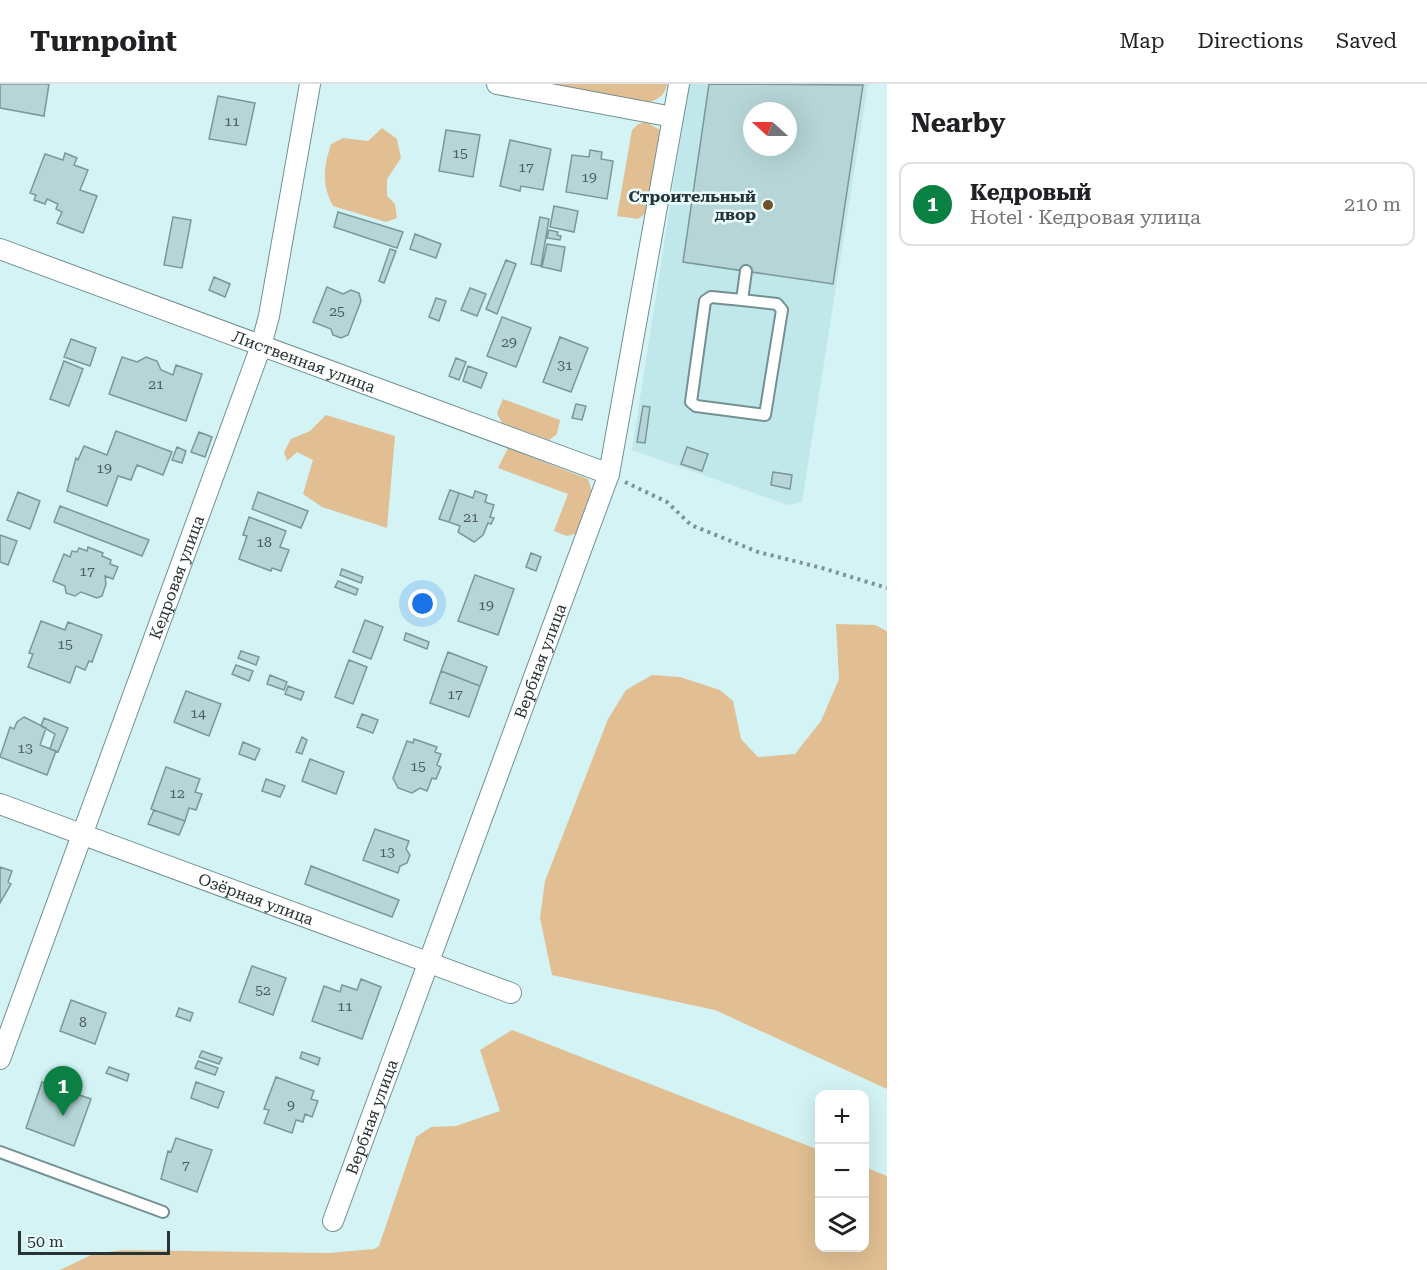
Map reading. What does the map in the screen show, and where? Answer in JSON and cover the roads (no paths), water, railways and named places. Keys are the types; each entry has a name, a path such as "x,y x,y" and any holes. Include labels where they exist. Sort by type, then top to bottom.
{"street":[{"name":"Кедровая улица","path":"0,1059 261,346 269,316 310,84"},
{"path":"497,84 674,117"},
{"name":"Вербная улица","path":"333,1221 609,474 679,84"},
{"name":"Лиственная улица","path":"0,249 609,474"},
{"name":"Озёрная улица","path":"0,804 512,993"}],"lane":[{"path":"742,300 746,271"},
{"path":"711,297 742,300 781,306 768,411 765,415 696,406 691,402 705,301 711,297"},
{"path":"0,1152 163,1212"}],"place":[{"name":"Строительный двор","path":"768,205"},
{"name":"Кедровый","path":"63,1116"}]}
